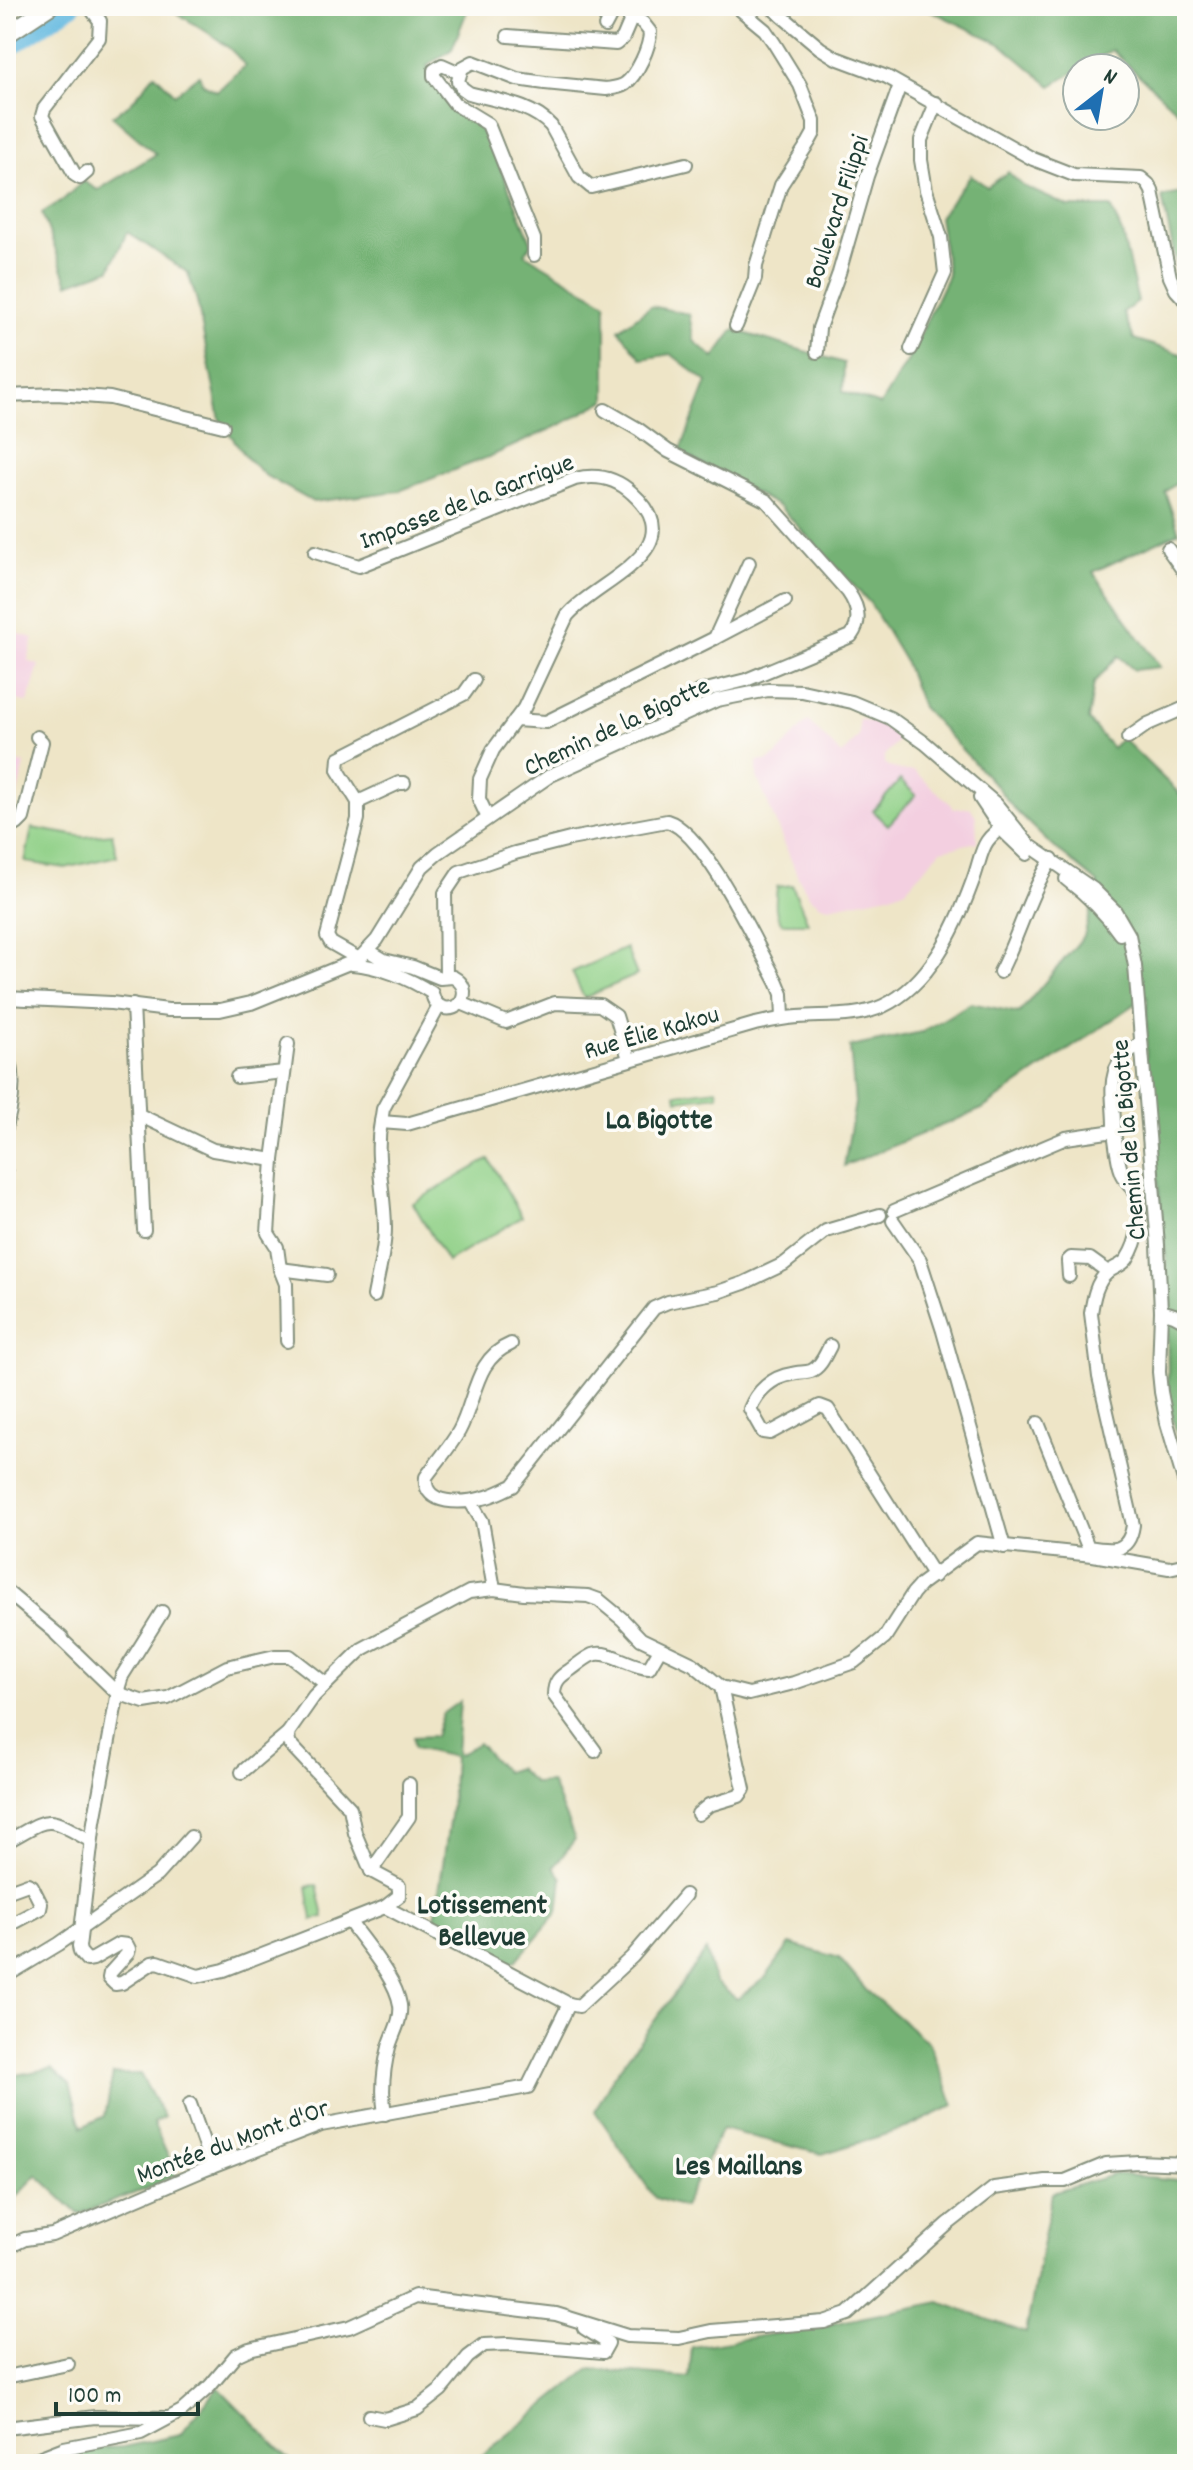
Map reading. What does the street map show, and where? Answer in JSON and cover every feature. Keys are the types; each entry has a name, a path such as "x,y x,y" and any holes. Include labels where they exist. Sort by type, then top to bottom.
{"main road":[{"path":"6,35 50,6"}],"street":[{"path":"87,172 80,178 75,175 42,116 44,109 99,38 100,21 89,6"},
{"path":"605,26 615,6 647,26 650,32 649,44 633,74 626,84 616,88 517,79 473,62 462,68 458,81 469,93 528,109 544,119 579,177 591,187 686,164"},
{"path":"736,6 765,30 774,43 806,97 814,121 814,133 781,185 756,266 755,279 736,326"},
{"path":"770,6 836,58 936,103 1033,159 1074,175 1141,178 1152,191 1170,277 1187,302"},
{"path":"508,36 616,44 623,38 632,17"},
{"path":"460,73 442,65 434,70 434,76 455,104 488,124 534,239 534,255"},
{"name":"Boulevard Filippi","path":"817,352 819,328 839,273 867,176 900,85"},
{"path":"911,349 945,273 945,255 926,190 921,160 921,140 936,103"},
{"path":"6,396 57,394 110,398 223,426"},
{"path":"605,410 668,451 767,501 848,592 858,608 856,629 851,636 746,680 698,692 676,718"},
{"name":"Impasse de la Garrigue","path":"315,552 359,566 588,476 615,481 628,489 647,511 652,525 646,553 577,604 567,616 524,708 493,750 480,779 479,799 488,818"},
{"path":"1168,549 1187,576"},
{"path":"715,638 749,563"},
{"path":"515,720 546,722 785,601"},
{"path":"432,993 371,966 331,943 327,936 358,819 358,802 338,770 339,758 464,694 474,680"},
{"name":"Chemin de la Bigotte","path":"360,958 422,867 438,853 551,775 676,718 717,700 768,690 802,691 852,702 890,718 925,743 996,804 1005,826 1050,862 1093,889 1115,911 1129,935 1135,966 1152,1160 1161,1311 1161,1392 1187,1491"},
{"path":"1128,738 1148,724 1187,707"},
{"path":"6,824 17,824 23,818 42,742 37,737"},
{"path":"358,802 404,783"},
{"path":"443,977 445,893 459,872 570,839 667,821 676,824 694,840 725,887 777,982 782,994 783,1018"},
{"name":"Rue Élie Kakou","path":"381,1122 407,1124 783,1018 865,1012 883,1006 903,995 922,976 945,942 972,883 986,841 992,833 1005,826"},
{"path":"1000,972 1016,941 1040,877 1050,862"},
{"path":"6,1040 7,998 168,1010 220,1010 251,1003 360,958 384,960 453,977 463,985 464,997 451,1009 439,1006 433,999 434,984 443,977"},
{"path":"461,1003 506,1022 555,1003 600,1005 616,1016 629,1059"},
{"path":"133,1005 144,1230"},
{"path":"374,1296 385,1227 378,1136 383,1109 439,1006"},
{"path":"287,1341 286,1284 277,1247 268,1233 273,1160 288,1044"},
{"path":"1121,1560 1133,1525 1099,1377 1091,1313 1101,1279 1129,1257 1139,1229 1139,1206 1121,1171 1111,1088 1113,1074 1129,1051 1140,1044"},
{"path":"6,1046 12,1068 13,1105 6,1127"},
{"path":"237,1077 284,1072"},
{"path":"139,1115 213,1150 273,1160"},
{"path":"511,1344 499,1349 481,1368 459,1431 426,1477 429,1493 443,1501 487,1498 513,1486 654,1308 744,1283 784,1264 826,1231 880,1215 884,1223 1066,1138 1114,1131"},
{"path":"6,1173 6,1186"},
{"path":"894,1216 920,1260 1004,1547"},
{"path":"1069,1276 1068,1261 1071,1258 1090,1259 1108,1272"},
{"path":"280,1269 327,1275"},
{"path":"1161,1311 1187,1323"},
{"path":"1161,1326 1187,1323"},
{"path":"830,1346 813,1370 787,1374 766,1386 755,1397 750,1409 763,1432 770,1433 820,1406 828,1409 934,1576"},
{"path":"1038,1423 1088,1547 1111,1551 1125,1545"},
{"path":"470,1501 482,1521 494,1589"},
{"path":"242,1772 288,1733 314,1696 362,1649 469,1592 494,1589 588,1596 599,1600 641,1639 693,1664 721,1687 749,1694 794,1683 854,1662 885,1637 913,1593 977,1543 1169,1568 1187,1564"},
{"path":"6,1591 118,1689 136,1701 154,1702 168,1698 227,1667 275,1656 290,1656 326,1684"},
{"path":"162,1612 122,1676 91,1841 80,1952 87,1960 123,1943 129,1949 109,1978 115,1984 158,1962 198,1976 224,1970 385,1907 399,1896 399,1886 371,1871 355,1833 350,1808 289,1743 288,1733"},
{"path":"595,1751 554,1695 554,1686 560,1676 594,1654 649,1668 660,1649"},
{"path":"698,1814 709,1805 739,1796 744,1789 721,1687"},
{"path":"371,1871 409,1817 409,1784"},
{"path":"6,1842 45,1821 53,1821 91,1841"},
{"path":"72,1831 86,1828 94,1822"},
{"path":"6,1976 157,1875 191,1837"},
{"path":"6,1892 28,1884 41,1904 40,1909 6,1927"},
{"path":"385,1907 569,2004 579,2006 632,1957 685,1895"},
{"path":"349,1921 395,1988 401,2007 382,2078 385,2114"},
{"name":"Montée du Mont d'Or","path":"6,2248 25,2239 52,2235 321,2125 528,2087 569,2004"},
{"path":"190,2104 212,2167"},
{"path":"23,2464 64,2448 141,2433 182,2411 210,2386 236,2355 249,2349 349,2327 415,2297 556,2314 627,2336 679,2338 711,2331 824,2322 848,2314 948,2224 994,2188 1065,2181 1106,2164 1187,2164"},
{"path":"369,2416 385,2419 417,2409 441,2390 468,2357 484,2345 508,2344 603,2352 608,2343 584,2328 543,2312"},
{"path":"6,2377 68,2364"},
{"path":"6,2428 95,2417 170,2418"}],"shaded area":[{"path":"6,630 34,638 28,661 39,665 28,703 6,697"},
{"path":"859,719 880,724 901,737 884,756 884,763 889,767 914,771 953,809 970,807 976,816 977,842 941,850 906,889 829,907 809,896 798,877 757,777 757,761 768,761 775,756 808,721 842,755 859,736"},
{"path":"6,760 25,764 15,803 9,801 7,808"}],"green space":[{"path":"168,6 469,6 452,49 427,66 451,109 473,120 491,145 532,244 525,254 606,303 606,400 491,456 399,491 313,502 266,476 247,458 220,420 197,301 188,273 127,232 110,269 68,284 42,213 64,199 83,181 98,190 156,154 112,116 131,103 155,74 175,94 199,75 203,84 217,91 245,66 219,40"},
{"path":"921,6 1187,6 1187,125 1182,115 1141,77 1141,52 1061,52 1061,80 1051,86 1001,44"},
{"path":"1008,172 1023,186 1069,207 1111,207 1122,233 1138,302 1123,312 1134,339 1187,356 1187,475 1165,492 1179,532 1093,572 1160,667 1134,670 1118,656 1094,683 1088,720 1112,748 1122,738 1187,801 1187,1463 1181,1454 1168,1398 1167,1268 1146,1062 1147,996 982,1109 844,1166 855,1103 850,1047 922,1032 971,1003 1019,1013 1084,936 1098,883 1014,809 922,707 904,660 870,603 780,507 680,452 707,382 671,354 642,359 619,330 651,306 689,314 694,341 714,358 734,330 844,363 843,392 880,405 908,360 948,275 939,217 971,175 987,187"},
{"path":"1187,192 1187,273 1179,277 1162,197"},
{"path":"900,780 916,795 888,825 873,811"},
{"path":"32,828 84,837 112,834 117,856 65,868 25,862"},
{"path":"792,885 808,923 782,923 777,915 777,887"},
{"path":"626,948 637,975 584,998 572,972"},
{"path":"717,1089 718,1095 677,1100 676,1094"},
{"path":"489,1159 522,1217 447,1262 413,1203"},
{"path":"460,1701 456,1753 459,1755 478,1743 505,1772 517,1768 534,1783 551,1782 575,1839 554,1867 562,1878 558,1912 516,1961 505,1963 434,1926 451,1809 454,1757 414,1748 413,1737 435,1736 442,1714"},
{"path":"317,1885 324,1917 312,1920 307,1886"},
{"path":"790,1944 839,1958 866,1990 929,2043 954,2105 909,2127 822,2154 722,2129 683,2207 655,2198 595,2111 613,2077 706,1951 715,1982 737,1999 766,1977"},
{"path":"52,2068 70,2084 82,2127 105,2116 113,2074 140,2074 164,2117 153,2123 176,2174 79,2214 37,2175 7,2206 6,2077"},
{"path":"1116,2174 1187,2181 1187,2464 428,2464 480,2457 590,2369 689,2378 692,2347 805,2329 940,2302 1026,2333 1052,2193"},
{"path":"218,2387 294,2464 49,2464 79,2450 123,2447 180,2435"}],"waterway":[{"path":"6,50 72,6"}],"district":[{"name":"La Bigotte","path":"659,1118"},
{"name":"Lotissement Bellevue","path":"482,1919"},
{"name":"Les Maillans","path":"739,2164"}]}
